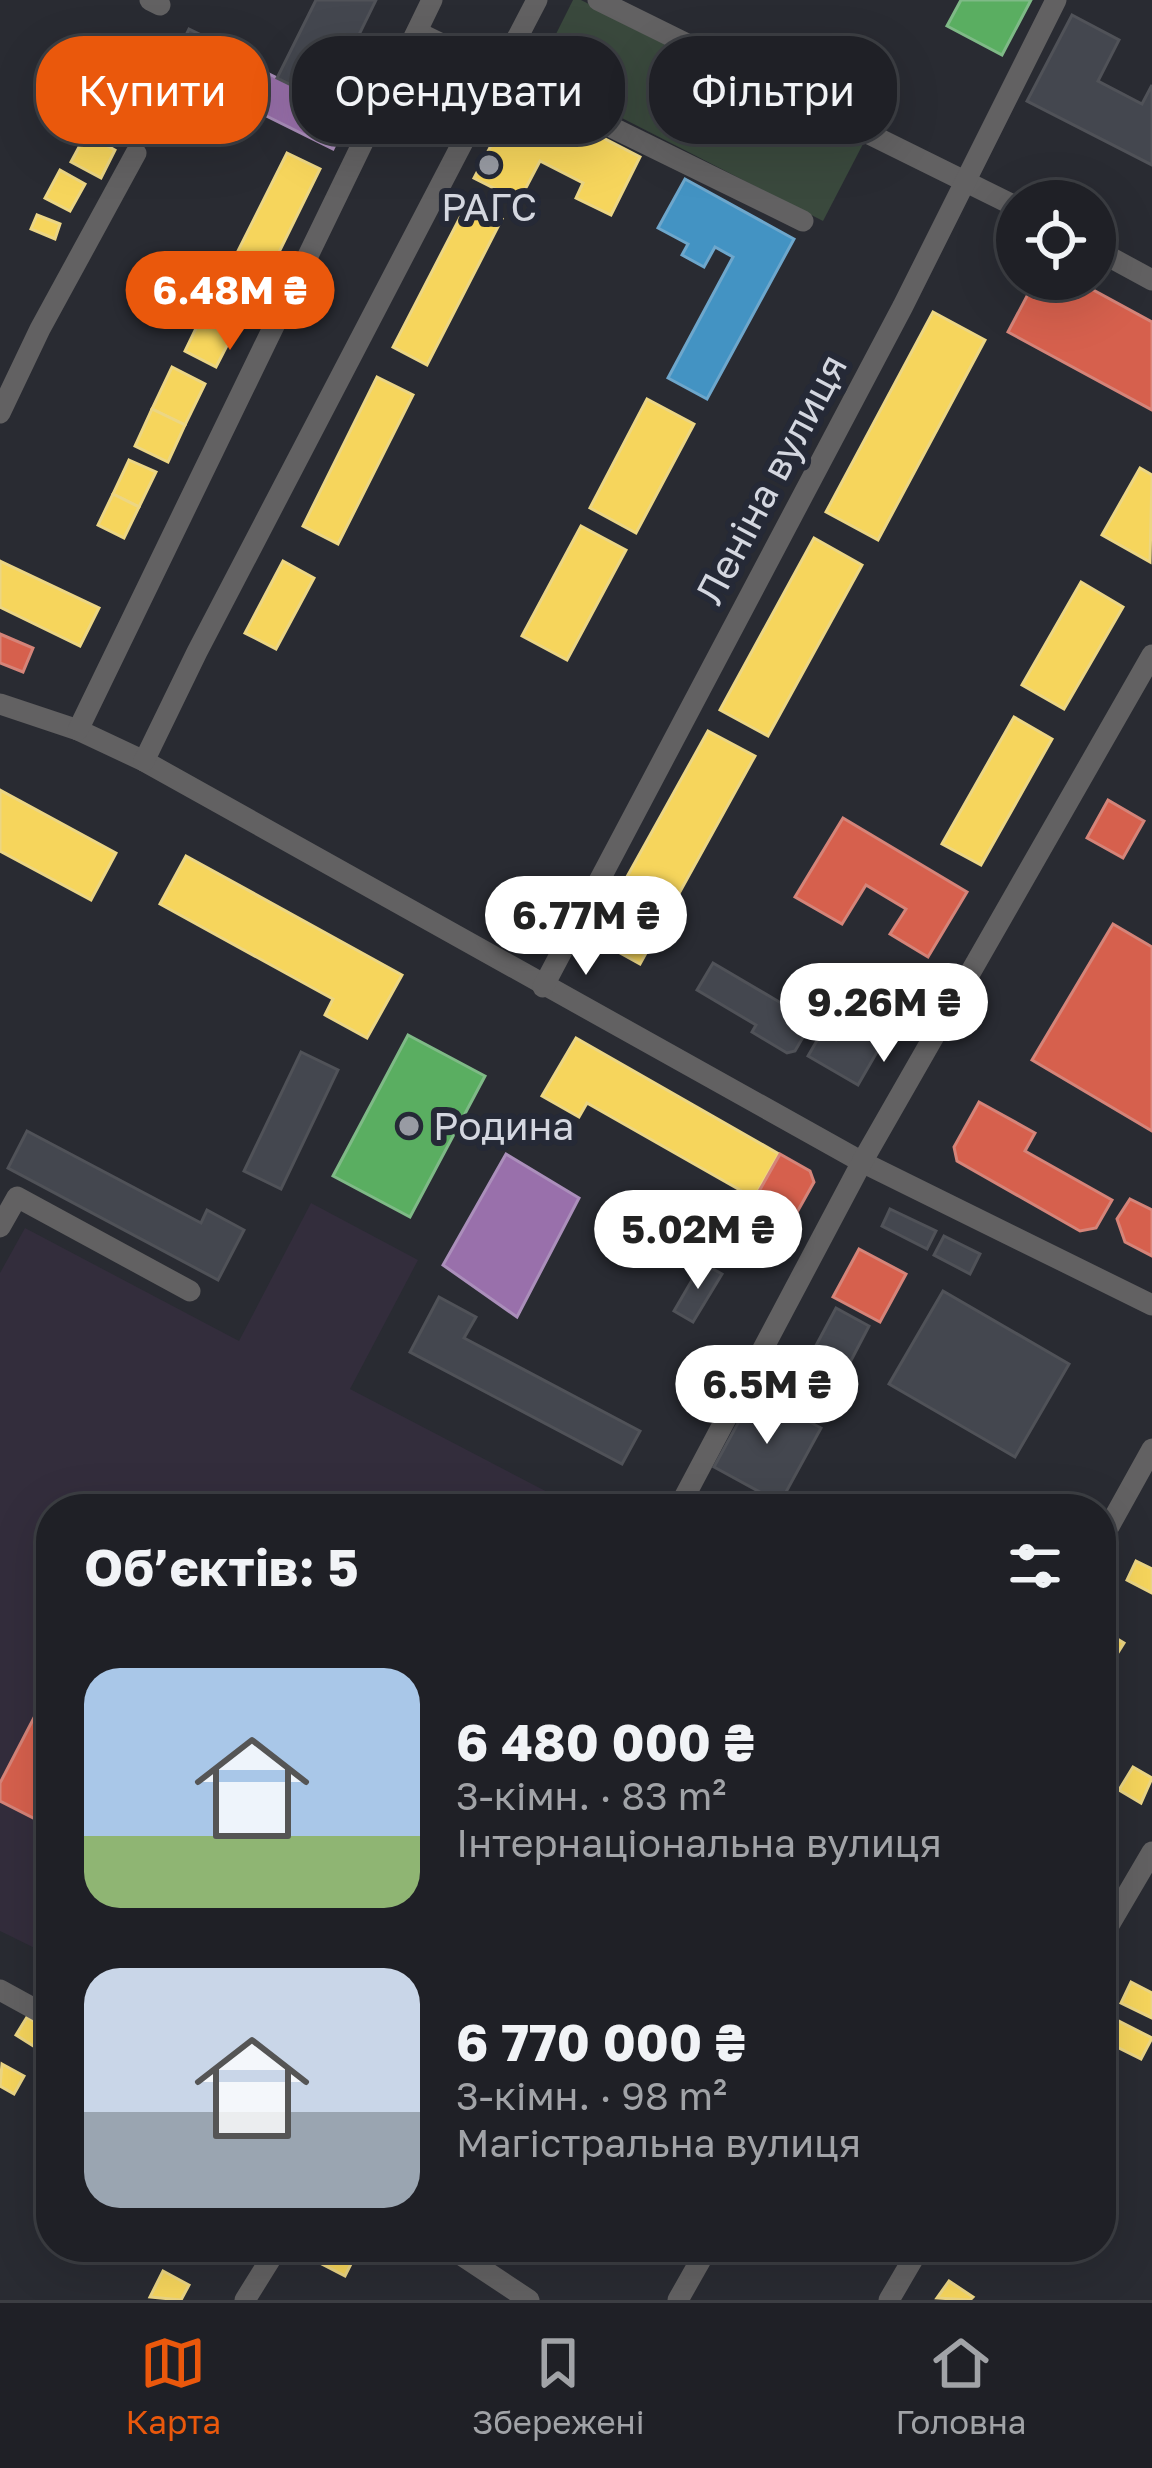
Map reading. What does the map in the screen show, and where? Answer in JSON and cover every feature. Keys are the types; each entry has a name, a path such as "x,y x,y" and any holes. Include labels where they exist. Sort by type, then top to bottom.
{"street":[{"path":"79,730 432,0"},
{"path":"519,36 537,0"},
{"path":"598,0 996,196"},
{"name":"Леніна вулиця","path":"543,987 903,306 1056,0"},
{"path":"417,32 425,36"},
{"path":"625,135 802,221"},
{"path":"144,761 464,144"},
{"path":"0,413 136,152"},
{"path":"1116,260 1152,280"},
{"path":"686,1494 862,1162 1152,655"},
{"path":"0,704 79,730 144,761 862,1162 1152,1305"},
{"path":"0,1227 17,1197 190,1291"},
{"path":"1116,1514 1152,1449"},
{"path":"1116,1913 1152,1852"},
{"path":"0,1990 36,2010"},
{"path":"245,2300 269,2262"},
{"path":"471,2262 529,2300"},
{"path":"678,2300 700,2262"},
{"path":"890,2300 912,2262"}],"shaded area":[{"path":"311,1203 418,1260 350,1389 551,1494 36,1494 36,1949 0,1931 0,1273 25,1228 239,1341"}],"green space":[{"path":"573,0 581,0 652,36 649,132 625,120 625,36 555,36"},
{"path":"673,144 863,144 823,221"}],"building: Житло":[{"path":"81,144 104,144 115,150 101,178 71,162"},
{"path":"492,144 615,144 640,157 611,215 576,198 583,183 540,161 519,201 474,178"},
{"path":"287,153 320,169 249,313 215,297"},
{"path":"60,170 85,184 70,211 45,198"},
{"path":"468,202 502,219 427,365 393,347"},
{"path":"37,215 60,224 55,239 31,229"},
{"path":"933,312 985,340 878,540 826,512"},
{"path":"200,320 232,336 216,367 185,351"},
{"path":"172,367 205,384 185,425 152,409"},
{"path":"377,377 413,395 338,544 303,526"},
{"path":"647,399 694,424 636,533 590,508"},
{"path":"152,409 185,425 168,462 135,446"},
{"path":"129,460 156,472 139,507 113,494"},
{"path":"1140,468 1152,475 1150,562 1102,535"},
{"path":"113,494 139,507 124,538 98,525"},
{"path":"581,526 626,550 567,660 522,636"},
{"path":"814,538 862,565 768,736 720,710"},
{"path":"0,561 99,608 80,646 0,607"},
{"path":"283,561 314,578 276,649 245,633"},
{"path":"1081,582 1123,607 1064,709 1022,685"},
{"path":"1014,717 1052,739 981,865 942,844"},
{"path":"708,731 755,756 640,964 593,938"},
{"path":"0,790 116,853 91,900 0,851"},
{"path":"186,856 402,975 367,1038 325,1015 333,999 160,904"},
{"path":"576,1038 779,1154 754,1198 587,1103 579,1117 542,1096"},
{"path":"1136,1561 1152,1569 1152,1593 1127,1580"},
{"path":"1133,1767 1152,1778 1141,1803 1119,1790"},
{"path":"1131,1982 1152,1993 1152,2018 1121,2003"},
{"path":"27,2017 36,2022 36,2048 16,2035"},
{"path":"1116,2020 1152,2038 1141,2059 1116,2046"},
{"path":"2,2064 24,2076 14,2094 0,2086"},
{"path":"323,2262 352,2262 345,2276"},
{"path":"163,2271 189,2285 181,2300 150,2297"},
{"path":"949,2281 973,2297 937,2298"}],"building: Торгівля":[{"path":"1025,300 1112,300 1152,322 1152,410 1008,332"},
{"path":"0,634 33,648 23,672 0,663"},
{"path":"1108,800 1144,821 1123,858 1087,838"},
{"path":"843,818 967,892 928,957 890,934 906,909 866,885 842,924 795,897"},
{"path":"1113,924 1152,947 1152,1131 1032,1060"},
{"path":"979,1102 1035,1133 1025,1151 1112,1200 1096,1228 1080,1231 957,1161 954,1147"},
{"path":"780,1154 810,1171 814,1182 791,1223 753,1202"},
{"path":"1130,1199 1152,1210 1152,1256 1125,1242 1117,1219"},
{"path":"859,1249 906,1274 880,1322 833,1297"},
{"path":"36,1714 36,1819 0,1801 0,1783"}],"building: Офіси":[{"path":"268,73 292,85 292,129 268,117"},
{"path":"506,1154 579,1198 517,1317 443,1265"}],"building: Школи":[{"path":"685,179 794,239 707,399 668,378 733,257 715,247 704,267 682,255 688,244 658,228"}],"building: Установи":[{"path":"961,0 1031,0 1002,55 947,26"},
{"name":"Родина","path":"408,1035 485,1076 410,1217 333,1176"}],"building: Інше":[{"path":"316,0 376,0 358,36 298,36"},
{"path":"1072,15 1119,40 1098,81 1142,104 1152,85 1152,165 1027,101"},
{"path":"292,48 292,85 277,78"},
{"path":"713,963 781,1003 787,993 811,1007 813,1020 795,1051 787,1053 752,1032 756,1025 697,990"},
{"path":"871,979 907,1000 858,1085 808,1056 822,1032 836,1040"},
{"path":"301,1052 338,1070 281,1189 244,1171"},
{"path":"27,1131 201,1223 207,1210 244,1230 218,1280 8,1168"},
{"path":"890,1209 936,1231 927,1249 882,1226"},
{"path":"944,1236 980,1254 970,1274 934,1255"},
{"path":"702,1263 722,1274 693,1322 674,1311"},
{"path":"943,1291 1069,1364 1015,1457 889,1384"},
{"path":"439,1297 476,1317 464,1338 640,1431 622,1464 410,1352"},
{"path":"836,1308 869,1326 822,1416 788,1398"},
{"path":"755,1392 821,1428 785,1494 764,1494 714,1467"}],"place":[{"name":"РАГС","path":"489,165"},
{"name":"Родина","path":"409,1126"}]}
